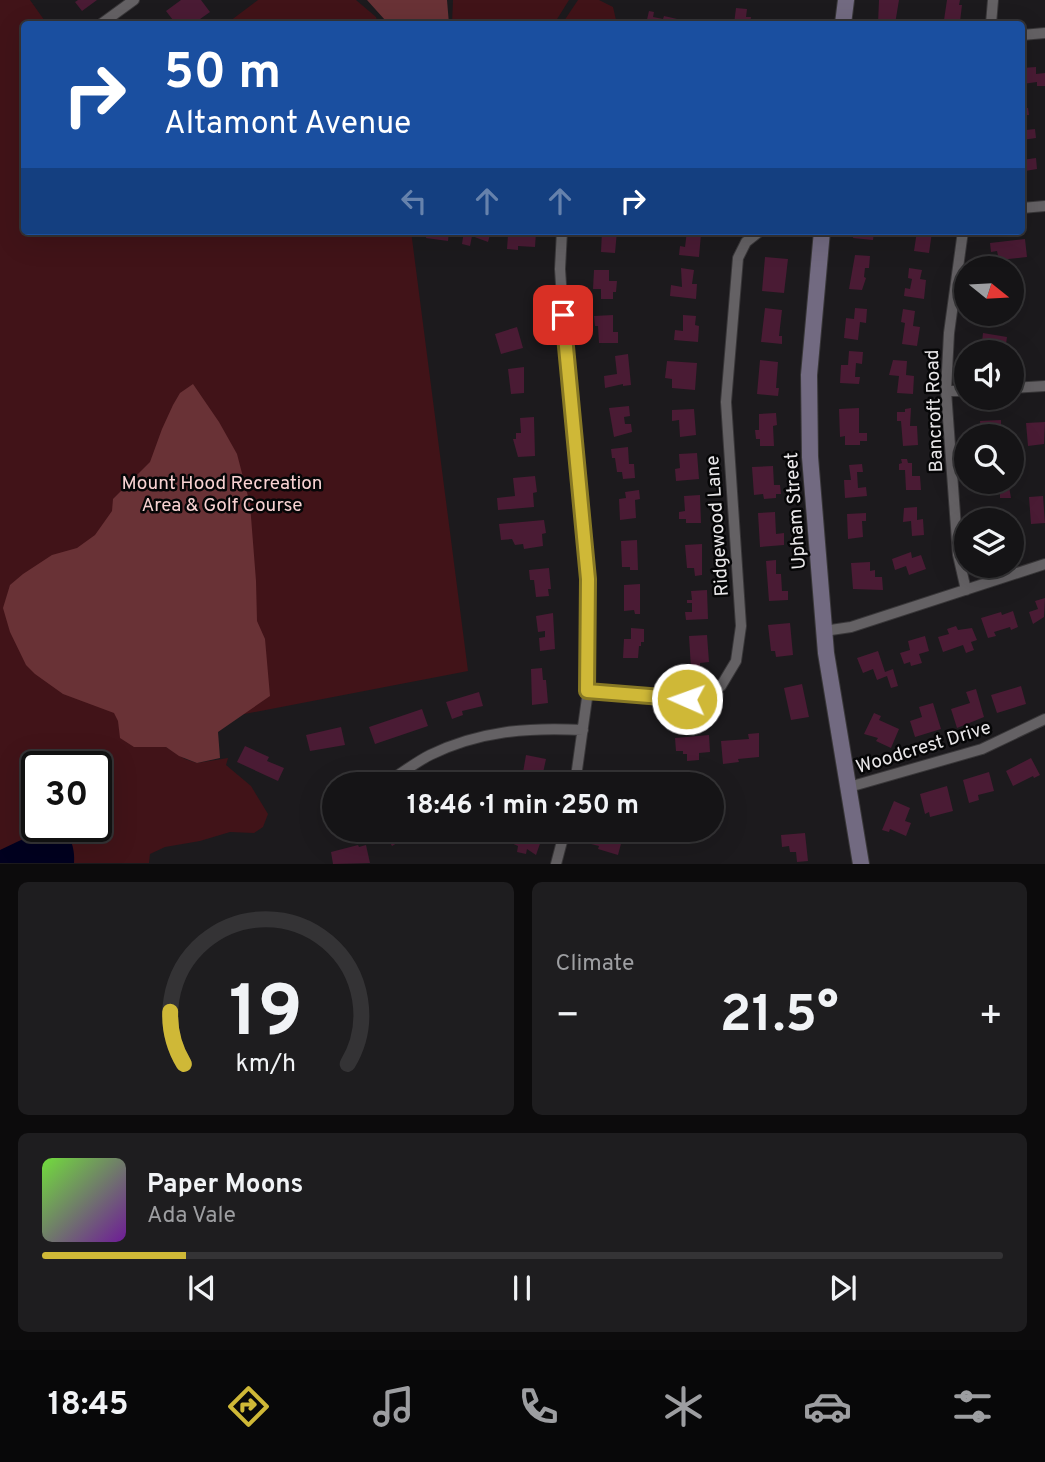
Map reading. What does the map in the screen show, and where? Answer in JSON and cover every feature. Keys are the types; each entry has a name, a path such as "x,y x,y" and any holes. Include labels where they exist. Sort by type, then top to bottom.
{"main road":[{"path":"843,21 846,0"},
{"name":"Upham Street","path":"822,235 808,407 824,631 861,863"}],"street":[{"path":"106,21 134,0"},
{"path":"991,21 993,0"},
{"path":"1025,34 1045,33"},
{"path":"1025,208 1045,206"},
{"path":"562,235 560,269 563,315 588,579 587,691 577,772"},
{"name":"Ridgewood Lane","path":"587,691 659,698 696,698 710,694 721,686 736,661 741,626 727,444 728,369 738,258 746,242 755,235"},
{"name":"Bancroft Road","path":"962,235 949,332 946,391 959,559 966,590"},
{"path":"1024,387 1045,386"},
{"path":"946,391 954,391"},
{"path":"824,631 850,628 1045,564"},
{"name":"Woodcrest Drive","path":"849,787 982,749 1045,719"},
{"path":"403,772 430,755 480,737 530,729 583,730"},
{"path":"556,863 562,842"}],"green space":[{"name":"Mount Hood Recreation Area & Golf Course","path":"0,0 30,0 45,21 21,21 21,235 412,235 468,671 161,730 166,747 185,759 197,763 228,758 226,765 251,786 268,814 263,827 254,833 230,832 165,847 150,854 149,863 0,863"},
{"path":"258,0 356,0 377,21 230,21"},
{"path":"367,0 447,0 449,21 385,20"},
{"path":"453,0 569,0 556,21 452,21"},
{"path":"578,0 599,0 613,7 616,21 564,21"},
{"path":"193,384 237,454 250,504 257,621 265,639 270,696 218,732 220,758 197,763 166,747 134,747 120,738 114,713 63,694 35,674 26,665 10,632 3,608 10,585 23,574 52,555 77,548 95,535 112,511 113,499 150,462 173,405 180,393"}],"water":[{"path":"21,840 71,842 74,863 0,863 0,850"}],"building":[{"path":"97,0 82,11 75,2"},
{"path":"181,0 201,0 210,12 197,21 174,21 166,11"},
{"path":"879,0 899,0 896,21 878,21"},
{"path":"947,0 960,0 960,21 944,20"},
{"path":"736,8 747,9 746,17 751,17 750,21 734,21"},
{"path":"649,11 654,12 653,17 663,19 664,16 686,21 647,21"},
{"path":"1036,67 1036,74 1045,73 1045,86 1037,86 1037,82 1025,84 1025,68"},
{"path":"1025,122 1026,130 1035,129 1036,138 1025,140"},
{"path":"1036,158 1037,169 1025,171 1025,160"},
{"path":"426,235 449,235 448,241 426,238"},
{"path":"463,235 490,235 488,242 472,236 470,246 462,244"},
{"path":"508,235 536,235 535,247 518,246 518,250 507,249"},
{"path":"602,235 617,235 615,253 601,252"},
{"path":"686,235 701,235 699,257 679,255 680,246 685,247"},
{"path":"853,235 874,235 873,240 853,238"},
{"path":"916,235 932,235 929,253 914,251"},
{"path":"1025,239 1027,257 998,256 997,251 991,252 990,243"},
{"path":"855,255 870,256 869,268 865,268 866,278 862,290 849,289"},
{"path":"765,257 788,259 784,293 762,291"},
{"path":"681,268 694,270 692,284 697,284 696,299 670,296 671,285 682,287"},
{"path":"909,268 922,270 920,279 926,280 924,299 904,296 905,288 910,289 912,279 908,278"},
{"path":"594,270 609,270 609,281 617,281 613,299 601,299 601,289 593,289"},
{"path":"765,308 782,310 779,336 782,336 782,344 761,342"},
{"path":"855,308 867,309 866,323 860,322 858,340 844,338 846,318 854,319"},
{"path":"903,309 915,311 913,326 920,327 917,346 902,344 905,323 901,322"},
{"path":"613,315 613,332 618,332 618,343 599,343 598,326 595,326 594,316"},
{"path":"683,315 696,316 695,325 699,326 698,342 674,340 675,330 683,331"},
{"path":"517,327 523,348 501,354 495,334"},
{"path":"983,333 1007,337 1007,340 982,340"},
{"path":"849,351 863,352 862,364 856,363 855,377 860,377 859,384 840,383 841,365 848,365"},
{"path":"628,354 631,385 605,388 604,376 617,374 615,356"},
{"path":"760,360 778,362 778,396 757,394"},
{"path":"893,360 907,361 906,375 914,376 913,394 897,393 899,376 889,375"},
{"path":"667,361 697,363 695,390 672,388 672,379 665,378"},
{"path":"524,367 524,393 511,394 508,369"},
{"path":"629,406 630,416 624,417 625,424 631,424 632,432 614,437 609,408"},
{"path":"859,408 859,433 867,433 867,441 860,441 860,445 845,445 845,436 840,437 839,409"},
{"path":"911,408 910,426 917,426 918,445 903,446 901,421 897,421 897,412 905,412 905,409"},
{"path":"694,409 696,435 680,437 679,420 672,421 672,410"},
{"path":"776,413 777,425 773,426 774,446 760,446 755,430 759,430 759,414"},
{"path":"534,417 535,456 518,457 513,439 516,439 516,433 521,433 520,418"},
{"path":"1001,420 1001,424 980,424 980,421"},
{"path":"1045,422 1044,444 1028,446 1026,423"},
{"path":"628,447 629,464 634,464 635,478 623,479 622,472 617,472 611,449"},
{"path":"697,453 699,479 676,481 675,469 680,468 679,454"},
{"path":"901,459 912,463 912,476 920,476 921,490 906,490 905,470 899,470"},
{"path":"862,464 863,472 857,472 858,488 866,487 867,496 845,498 844,480 851,480 849,465"},
{"path":"773,466 774,485 780,485 781,494 776,494 776,498 764,499 763,494 754,495 752,467"},
{"path":"535,476 537,492 533,493 534,507 498,510 497,498 515,496 513,478"},
{"path":"639,490 640,499 635,500 636,518 620,520 619,499 626,498 625,492"},
{"path":"1000,494 1010,494 1011,498 1000,498"},
{"path":"700,495 701,523 686,523 686,519 679,519 679,512 685,511 684,496"},
{"path":"1043,496 1045,523 1031,524 1029,497"},
{"path":"917,507 917,520 923,519 924,535 912,536 911,521 903,522 904,508"},
{"path":"775,512 776,534 784,533 784,545 760,547 758,513"},
{"path":"866,513 866,521 862,521 863,537 848,539 847,514"},
{"path":"544,520 546,533 542,534 543,546 524,549 523,544 515,545 512,539 501,540 499,524"},
{"path":"637,540 638,570 622,567 621,541"},
{"path":"702,544 702,575 695,576 694,568 687,568 685,545"},
{"path":"911,552 912,558 921,555 926,569 909,575 906,566 895,570 892,559"},
{"path":"776,560 776,574 781,574 782,591 788,591 788,600 769,601 766,561"},
{"path":"870,562 870,571 875,570 875,577 882,577 883,590 853,589 851,563"},
{"path":"549,568 549,596 536,597 534,580 530,580 529,570"},
{"path":"640,584 640,614 635,614 634,610 624,611 624,585"},
{"path":"707,590 708,619 686,620 685,612 692,612 692,603 687,603 687,600 692,600 691,591"},
{"path":"1045,598 1044,617 1033,624 1029,612 1038,609 1035,601"},
{"path":"1013,611 1018,627 994,632 996,636 988,638 981,618"},
{"path":"553,613 555,649 540,651 539,638 545,637 545,631 538,632 536,616"},
{"path":"790,623 793,655 776,657 775,651 771,651 768,625"},
{"path":"956,626 958,630 972,628 977,640 971,642 974,650 966,653 963,645 943,652 938,637 949,634 947,629"},
{"path":"631,628 644,629 644,642 639,646 638,658 623,658 624,639 631,639"},
{"path":"707,635 709,662 700,663 700,668 691,668 689,636"},
{"path":"925,636 929,651 919,654 922,663 911,666 910,662 904,664 900,653 910,650 908,641"},
{"path":"878,651 885,672 893,669 898,686 891,688 887,676 877,680 873,669 863,673 857,658"},
{"path":"542,668 548,703 532,705 531,669"},
{"path":"802,684 809,717 791,720 784,688"},
{"path":"1021,686 1026,704 997,713 991,695"},
{"path":"976,689 984,717 957,728 951,709 970,703 966,692"},
{"path":"479,692 483,706 462,711 463,715 452,719 446,702"},
{"path":"933,703 941,729 915,737 910,721 922,717 919,707"},
{"path":"422,709 428,726 375,744 369,727"},
{"path":"874,713 881,716 879,720 899,729 891,748 876,741 878,738 864,734"},
{"path":"341,727 345,745 310,751 306,735"},
{"path":"759,733 759,757 723,764 721,741 749,739 748,734"},
{"path":"709,735 710,752 699,753 699,760 687,761 687,754 676,751 675,738"},
{"path":"245,746 269,757 267,761 284,768 278,781 237,762"},
{"path":"526,755 546,759 543,772 523,772"},
{"path":"1031,758 1040,775 1013,786 1006,771"},
{"path":"989,772 994,791 978,795 979,800 969,803 963,780"},
{"path":"947,786 953,811 930,817 929,812 925,814 920,794"},
{"path":"894,801 910,808 905,821 911,823 906,836 890,829 889,832 882,830"},
{"path":"805,833 808,861 797,862 796,852 790,852 789,846 782,847 781,835"},
{"path":"509,842 541,842 536,855 527,849 526,854 517,852 518,846"},
{"path":"592,842 621,842 618,855"},
{"path":"366,845 370,863 333,864 331,852"}],"route":[{"path":"563,315 588,579 587,691 687,699"}]}
